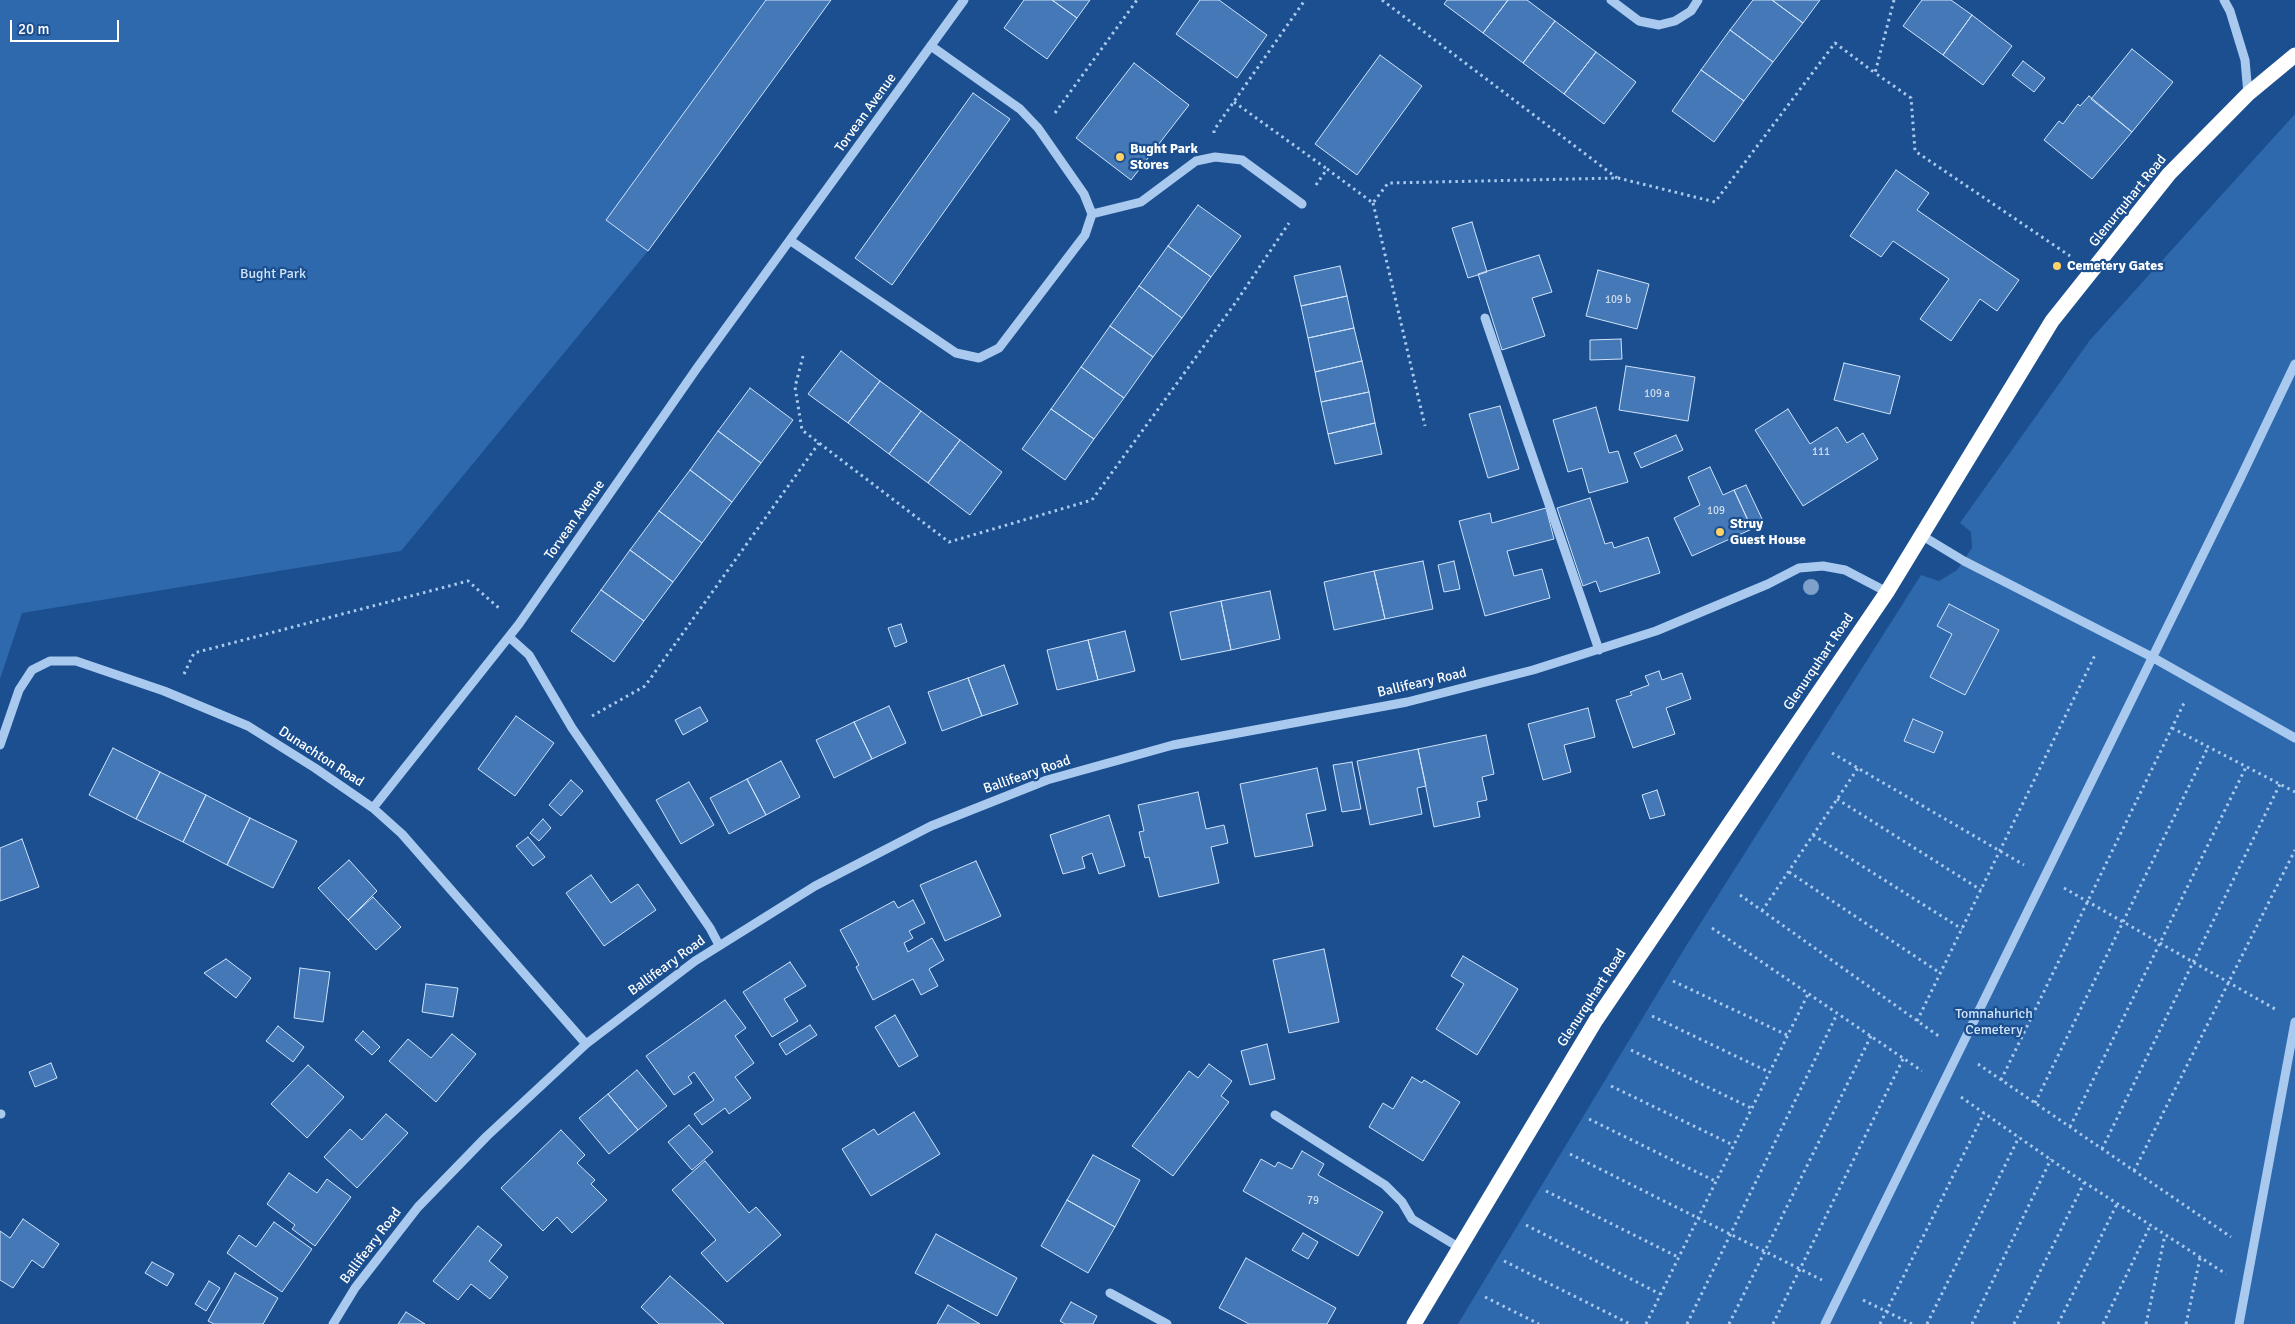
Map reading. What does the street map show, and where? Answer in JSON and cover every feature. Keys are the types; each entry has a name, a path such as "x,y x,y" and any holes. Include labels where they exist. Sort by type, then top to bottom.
{"highway":[{"name":"Glenurquhart Road","path":"1414,1324 1596,1020 1887,592 2052,321 2169,174 2248,94 2295,55"}],"street":[{"name":"Torvean Avenue","path":"373,808 519,624 697,368 964,0"},
{"path":"1611,0 1639,21 1659,25 1675,21 1691,11 1698,0"},
{"path":"2224,0 2230,10 2245,60 2248,94"},
{"path":"790,241 956,353 979,358 999,348 1085,235 1092,214 1084,194 1042,133 1020,108 932,46"},
{"path":"1092,214 1141,202 1196,162 1215,156 1242,160 1302,204"},
{"path":"1485,318 1599,650"},
{"path":"1825,1324 2295,364"},
{"path":"1921,535 1964,560 2152,657 2295,738"},
{"name":"Ballifeary Road","path":"333,1324 355,1288 418,1207 488,1136 586,1044 695,961 720,945 815,886 931,826 1047,780 1172,746 1407,702 1533,670 1656,631 1768,584 1799,568 1823,566 1845,570 1887,592"},
{"path":"509,637 528,655 572,728 720,945"},
{"name":"Dunachton Road","path":"0,744 19,690 32,670 50,661 76,661 174,695 248,726 315,768 373,808 402,834 586,1044"},
{"path":"2239,1324 2295,1022"},
{"path":"1275,1115 1385,1185 1402,1202 1412,1219 1460,1248"},
{"path":"1110,1293 1167,1324"}],"path":[{"path":"1042,133 1136,0"},
{"path":"1214,130 1305,0"},
{"path":"1382,0 1618,178"},
{"path":"1875,73 1894,0"},
{"path":"1373,204 1388,183 1618,178 1715,202 1835,43 1910,98 1915,152 2092,270"},
{"path":"1234,102 1373,204 1424,426"},
{"path":"803,356 795,387 802,430 949,542 1092,500 1236,302 1327,169"},
{"path":"572,728 646,686 819,443"},
{"path":"174,695 194,653 468,581 519,624"},
{"path":"1917,1021 2106,634"},
{"path":"2001,1080 2195,681"},
{"path":"2172,728 2295,792"},
{"path":"2035,1103 2208,747"},
{"path":"2070,1127 2246,767"},
{"path":"1762,911 1858,768"},
{"path":"2102,1149 2280,784"},
{"path":"1837,799 1981,890"},
{"path":"1814,835 1962,929"},
{"path":"2134,1171 2295,850"},
{"path":"1789,872 1940,973"},
{"path":"1740,895 1959,1051 2252,1252"},
{"path":"1712,928 1902,1059 1943,1084 2050,1160 2165,1236 2246,1286"},
{"path":"1673,981 1787,1035"},
{"path":"1646,1324 1808,994"},
{"path":"1687,1324 1837,1014"},
{"path":"1652,1016 1769,1072"},
{"path":"1729,1324 1871,1036"},
{"path":"1632,1050 1751,1108"},
{"path":"1773,1324 1902,1059"},
{"path":"1612,1086 1733,1145"},
{"path":"1880,1324 1984,1113"},
{"path":"1589,1119 1715,1181"},
{"path":"1927,1324 2018,1137"},
{"path":"1570,1154 1912,1324"},
{"path":"1972,1324 2050,1160"},
{"path":"2014,1324 2084,1182"},
{"path":"1546,1191 1678,1257"},
{"path":"2058,1324 2117,1204"},
{"path":"1526,1225 1660,1294"},
{"path":"2103,1324 2150,1226"},
{"path":"2146,1324 2165,1236"},
{"path":"2186,1324 2200,1258"},
{"path":"1504,1261 1630,1324"},
{"path":"1485,1297 1539,1324"}],"green space":[{"name":"Bught Park","path":"0,0 831,0 648,251 401,551 22,613 0,679"},
{"name":"Tomnahurich Cemetery","path":"2295,114 2295,1324 1458,1324 1686,946 1921,575 1939,581 1957,570 1972,548 1971,532 1960,523 2090,340"}],"building":[{"path":"766,0 831,0 648,251 606,220"},
{"path":"1024,0 1052,0 1077,18 1047,59 1004,28"},
{"path":"1052,0 1090,0 1077,18"},
{"path":"1200,0 1219,0 1267,35 1237,78 1176,34"},
{"path":"1447,0 1508,0 1483,33 1444,4"},
{"path":"1508,0 1527,0 1555,21 1523,63 1483,33"},
{"path":"1753,0 1772,0 1803,23 1773,62 1730,30"},
{"path":"1772,0 1820,0 1803,23"},
{"path":"1922,0 1951,0 1972,15 1943,55 1903,26"},
{"path":"1972,15 2012,46 1983,85 1943,55"},
{"path":"1555,21 1596,52 1564,94 1523,63"},
{"path":"1730,30 1773,62 1744,101 1701,70"},
{"path":"2132,49 2173,82 2132,132 2091,99"},
{"path":"1596,52 1636,82 1604,124 1564,94"},
{"path":"1380,55 1422,86 1357,175 1315,144"},
{"path":"2023,61 2045,78 2034,92 2012,75"},
{"path":"1134,63 1189,105 1131,180 1076,138"},
{"path":"1701,70 1744,101 1714,142 1672,111"},
{"path":"973,93 1010,119 892,285 855,258"},
{"path":"2089,96 2132,132 2092,179 2044,140 2059,121 2063,124 2078,104 2080,106"},
{"path":"1896,170 1929,193 1917,210 2019,280 1997,311 1980,299 1951,341 1920,319 1949,279 1893,241 1881,257 1850,236"},
{"path":"1198,205 1241,236 1211,277 1168,246"},
{"path":"1472,222 1487,272 1468,278 1452,228"},
{"path":"1168,246 1211,277 1182,318 1139,286"},
{"path":"1539,255 1552,292 1532,298 1545,336 1502,350 1478,274"},
{"path":"1340,266 1347,296 1301,306 1294,276"},
{"path":"1598,270 1649,284 1637,329 1586,316"},
{"path":"1139,286 1182,318 1153,357 1110,326"},
{"path":"1347,296 1354,328 1308,338 1301,306"},
{"path":"1110,326 1153,357 1124,398 1081,367"},
{"path":"1354,328 1362,361 1315,372 1308,338"},
{"path":"1621,339 1622,359 1590,360 1590,340"},
{"path":"841,351 880,381 848,423 808,394"},
{"path":"1362,361 1369,392 1321,402 1315,372"},
{"path":"1844,363 1900,376 1890,414 1834,400"},
{"path":"1626,366 1695,377 1688,421 1619,410"},
{"path":"1081,367 1124,398 1094,439 1051,409"},
{"path":"880,381 921,411 889,454 848,423"},
{"path":"750,388 793,420 761,463 718,431"},
{"path":"1369,392 1375,423 1328,434 1321,402"},
{"path":"1500,406 1519,469 1488,478 1469,414"},
{"path":"1596,407 1609,453 1618,451 1628,482 1589,493 1582,468 1568,472 1553,420"},
{"path":"1051,409 1094,439 1065,480 1022,449"},
{"path":"1788,409 1810,444 1837,427 1847,443 1863,433 1878,459 1803,506 1755,430"},
{"path":"921,411 960,440 928,483 889,454"},
{"path":"1375,423 1382,454 1335,464 1328,434"},
{"path":"718,431 761,463 732,502 690,470"},
{"path":"1676,435 1683,450 1641,468 1634,453"},
{"path":"960,440 1002,472 970,515 928,483"},
{"path":"1710,467 1723,495 1734,490 1752,529 1692,556 1674,518 1700,505 1688,477"},
{"path":"690,470 732,502 702,543 659,511"},
{"path":"1746,485 1764,523 1752,529 1734,490"},
{"path":"1590,498 1605,544 1612,542 1614,548 1648,537 1660,573 1600,592 1596,581 1583,586 1557,508"},
{"path":"1546,508 1554,539 1507,551 1514,576 1542,569 1550,598 1485,616 1459,521 1490,513 1492,523"},
{"path":"659,511 702,543 673,582 630,550"},
{"path":"630,550 673,582 644,621 601,590"},
{"path":"1423,561 1433,609 1385,619 1374,571"},
{"path":"1454,561 1460,589 1444,592 1438,565"},
{"path":"1374,571 1385,619 1334,630 1324,582"},
{"path":"601,590 644,621 614,662 571,631"},
{"path":"1270,591 1280,639 1231,650 1221,601"},
{"path":"1221,601 1231,650 1181,660 1170,612"},
{"path":"1949,604 1999,630 1965,695 1930,677 1952,634 1937,626"},
{"path":"901,624 907,642 895,647 888,628"},
{"path":"1125,631 1135,671 1098,680 1088,640"},
{"path":"1088,640 1098,680 1057,690 1047,650"},
{"path":"1004,665 1018,704 982,716 968,678"},
{"path":"1659,671 1662,680 1682,673 1691,699 1666,708 1675,734 1633,748 1616,700 1632,695 1630,692 1649,685 1645,676"},
{"path":"968,678 982,716 942,731 928,692"},
{"path":"889,706 906,743 872,759 854,722"},
{"path":"700,707 708,721 683,735 675,720"},
{"path":"1588,708 1595,737 1564,745 1571,772 1543,780 1528,724"},
{"path":"516,716 554,743 515,796 478,769"},
{"path":"1913,719 1943,732 1934,753 1904,741"},
{"path":"854,722 872,759 834,778 816,740"},
{"path":"1486,735 1494,774 1482,777 1487,800 1477,802 1480,817 1434,827 1418,749"},
{"path":"113,748 160,772 136,819 89,795"},
{"path":"1418,749 1426,786 1417,788 1422,814 1370,825 1357,761"},
{"path":"781,761 800,797 766,815 747,779"},
{"path":"1352,762 1361,809 1342,812 1333,765"},
{"path":"1317,768 1326,810 1306,814 1313,846 1255,857 1240,784"},
{"path":"160,772 206,795 183,842 136,819"},
{"path":"747,779 766,815 729,834 710,798"},
{"path":"571,780 583,791 561,816 549,805"},
{"path":"689,782 714,825 681,844 656,800"},
{"path":"1657,790 1665,815 1650,819 1642,795"},
{"path":"1198,792 1206,829 1224,825 1228,843 1211,847 1219,883 1159,897 1149,857 1145,858 1139,832 1144,831 1138,805"},
{"path":"206,795 250,818 227,865 183,842"},
{"path":"1109,815 1125,866 1099,874 1092,853 1082,857 1085,868 1063,874 1050,835"},
{"path":"250,818 297,841 273,888 227,865"},
{"path":"543,819 551,828 539,841 530,833"},
{"path":"528,837 545,857 533,866 516,846"},
{"path":"22,839 39,887 0,901 0,848"},
{"path":"349,860 377,891 348,920 318,888"},
{"path":"976,861 1001,916 945,941 920,885"},
{"path":"591,875 611,903 638,884 656,910 604,946 566,893"},
{"path":"373,897 401,927 376,950 348,920"},
{"path":"913,900 925,923 909,931 913,938 904,943 908,952 932,938 944,960 929,969 938,986 921,995 913,979 873,1000 856,967 859,965 840,930 894,901 898,908"},
{"path":"1324,949 1339,1022 1289,1033 1273,960"},
{"path":"1463,956 1518,989 1477,1055 1436,1029 1464,984 1451,976"},
{"path":"226,959 251,978 236,998 204,973"},
{"path":"790,962 806,986 784,999 798,1021 772,1037 743,992"},
{"path":"300,968 330,972 323,1022 294,1018"},
{"path":"426,984 458,988 453,1017 422,1012"},
{"path":"725,1000 746,1028 735,1036 754,1063 735,1077 751,1098 729,1114 725,1108 702,1125 694,1114 714,1100 694,1072 688,1077 692,1083 674,1095 646,1056"},
{"path":"895,1015 918,1056 899,1067 875,1027"},
{"path":"810,1025 817,1035 786,1055 779,1044"},
{"path":"278,1026 304,1047 293,1062 266,1041"},
{"path":"363,1031 380,1047 372,1055 355,1040"},
{"path":"452,1034 476,1054 436,1102 389,1061 408,1039 431,1058"},
{"path":"1267,1044 1275,1079 1250,1085 1241,1051"},
{"path":"51,1063 57,1078 35,1087 29,1072"},
{"path":"1209,1064 1232,1081 1221,1096 1229,1102 1173,1176 1132,1146 1189,1071 1198,1078"},
{"path":"308,1065 344,1097 307,1138 271,1104"},
{"path":"637,1070 667,1106 638,1130 608,1094"},
{"path":"1412,1077 1422,1083 1424,1080 1460,1102 1423,1161 1369,1127 1383,1103 1393,1109"},
{"path":"608,1094 638,1130 609,1154 579,1118"},
{"path":"914,1112 940,1154 871,1196 842,1149 874,1129 878,1135"},
{"path":"386,1114 408,1133 357,1188 324,1157 350,1129 362,1140"},
{"path":"689,1125 713,1152 692,1170 668,1142"},
{"path":"561,1130 585,1155 577,1163 595,1180 591,1184 607,1200 572,1233 557,1217 543,1231 501,1188"},
{"path":"1302,1151 1324,1164 1318,1175 1383,1212 1358,1256 1243,1191 1261,1159 1275,1167 1278,1162 1292,1169"},
{"path":"1093,1155 1140,1180 1115,1227 1067,1200"},
{"path":"705,1161 749,1213 756,1207 781,1235 727,1282 701,1253 716,1240 672,1190"},
{"path":"289,1173 317,1193 327,1179 351,1197 315,1246 292,1229 295,1225 267,1204"},
{"path":"1067,1200 1115,1227 1088,1273 1041,1246"},
{"path":"23,1219 59,1244 43,1268 32,1260 13,1288 0,1280 0,1231 10,1238"},
{"path":"274,1222 312,1249 282,1292 227,1253 239,1235 256,1247"},
{"path":"478,1226 502,1245 489,1261 508,1277 490,1299 471,1284 458,1300 433,1281"},
{"path":"1303,1233 1318,1242 1308,1259 1292,1250"},
{"path":"936,1234 1017,1278 997,1316 915,1273"},
{"path":"1246,1258 1336,1308 1327,1324 1249,1324 1219,1308"},
{"path":"152,1262 174,1274 167,1286 145,1273"},
{"path":"235,1273 278,1298 263,1324 214,1324 208,1321"},
{"path":"670,1276 724,1324 659,1324 641,1307"},
{"path":"209,1281 220,1288 206,1311 195,1304"},
{"path":"1071,1302 1097,1316 1093,1324 1065,1324 1060,1321"},
{"path":"948,1305 980,1324 937,1324"},
{"path":"406,1312 425,1324 398,1324"}],"place":[{"name":"Bught Park Stores","path":"1120,157"},
{"name":"Cemetery Gates","path":"2057,266"},
{"name":"Struy Guest House","path":"1720,532"}]}
